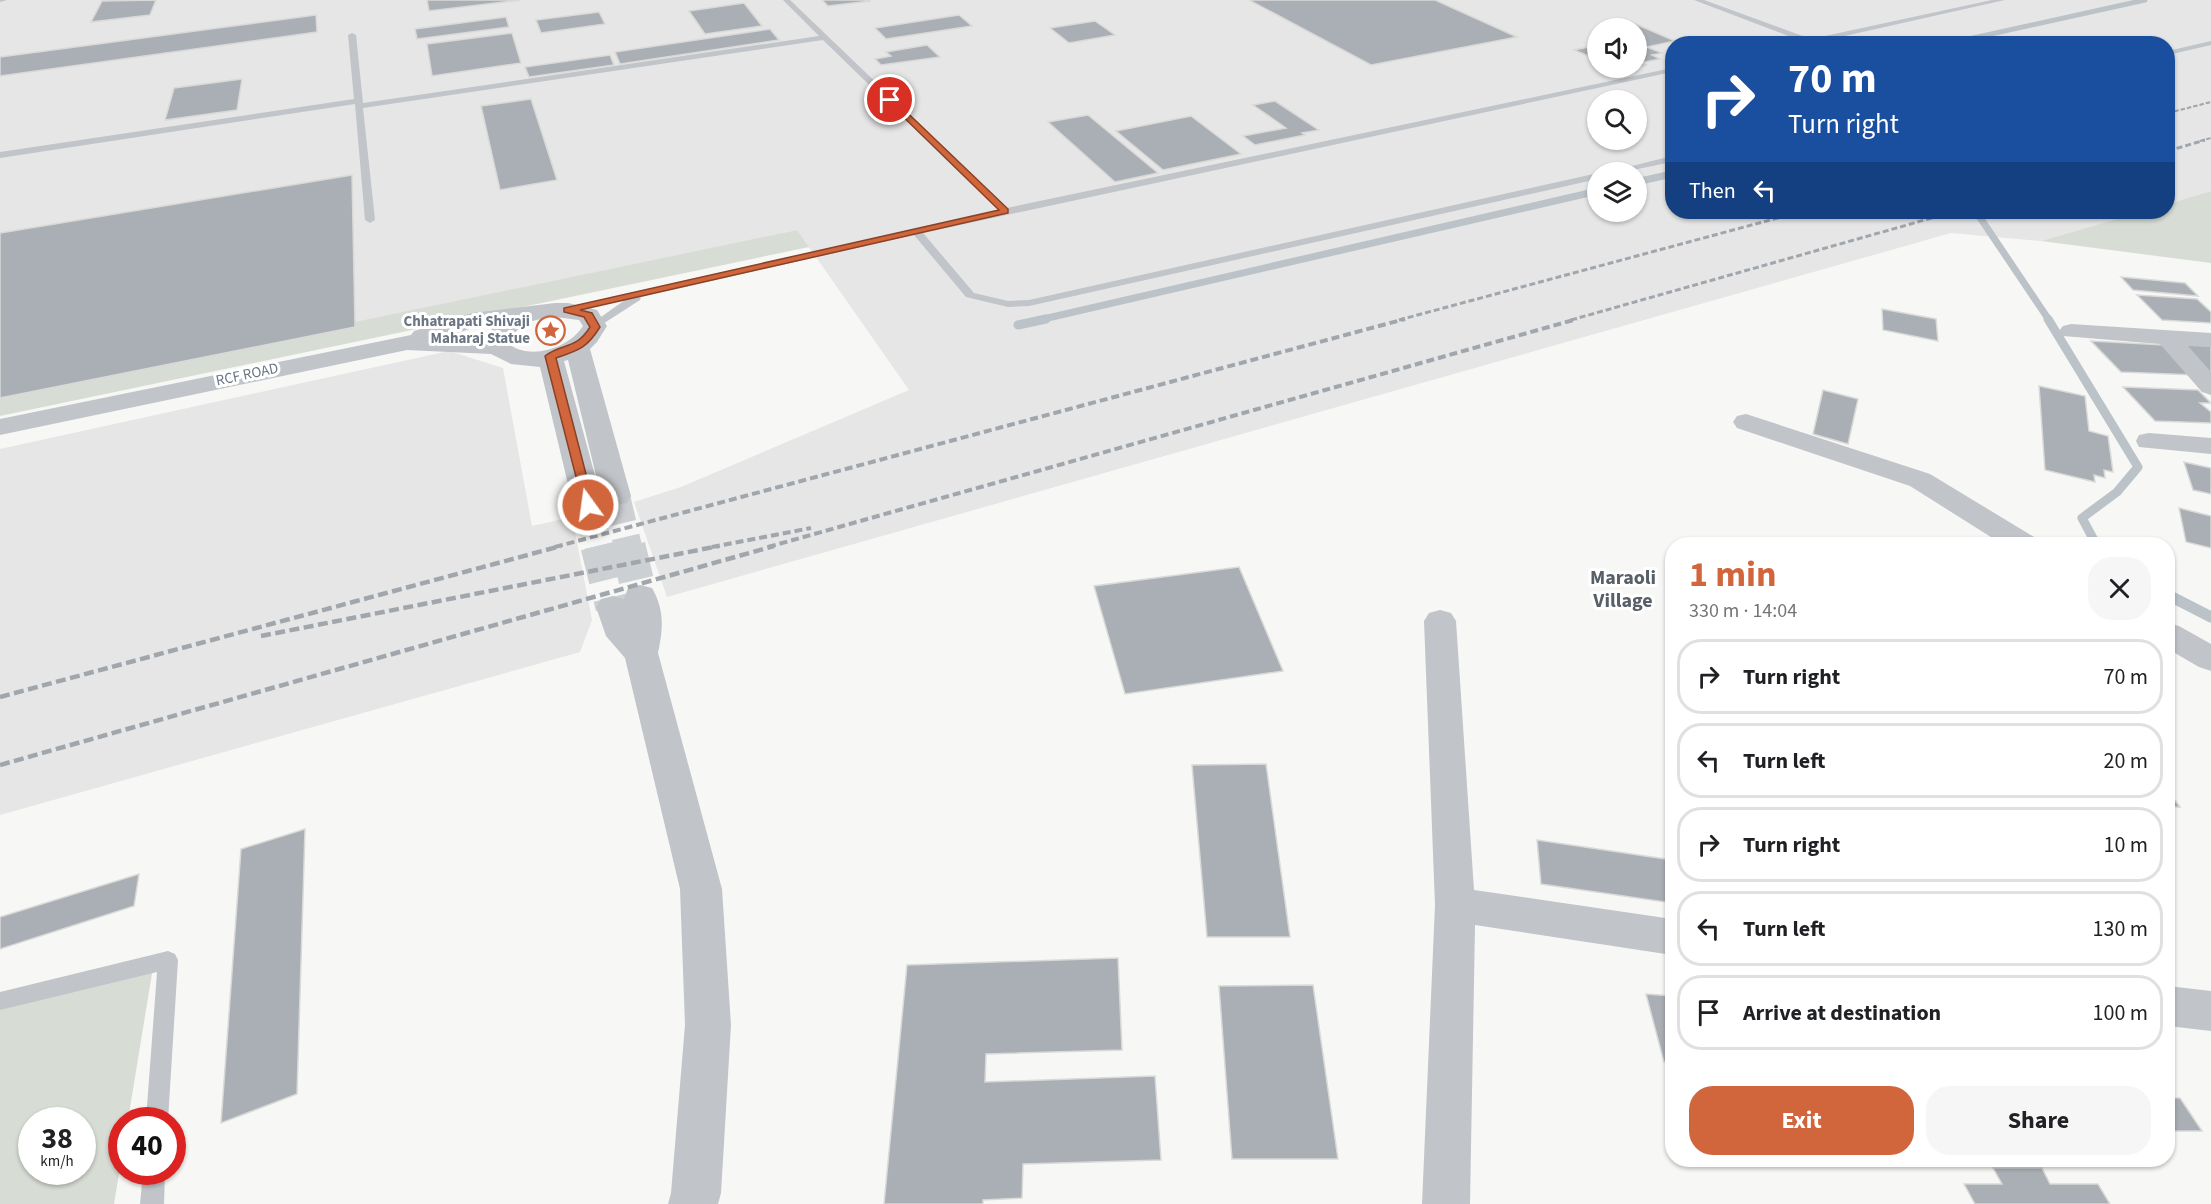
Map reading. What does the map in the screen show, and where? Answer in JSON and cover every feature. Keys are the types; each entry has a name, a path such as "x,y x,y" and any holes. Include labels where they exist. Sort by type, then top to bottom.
{"street":[{"path":"407,342 472,320 568,310 588,315 595,327 586,340 577,347 616,496"},
{"path":"496,347 499,333 519,315"},
{"path":"2070,331 2211,340"},
{"path":"2167,337 2211,387"},
{"name":"RCF ROAD","path":"0,427 407,342 496,347 510,356 522,358 550,356 577,347"},
{"path":"550,356 588,505"},
{"path":"1746,422 1920,480 2012,537"},
{"path":"570,433 598,426"},
{"path":"2149,441 2211,446"},
{"path":"627,601 623,636 642,653 701,889 708,1024 696,1193 693,1204"},
{"path":"1440,621 1455,905 1446,1204"},
{"path":"2175,638 2211,659"},
{"path":"1455,905 1665,936"},
{"path":"2175,1007 2211,1011"}],"lane":[{"path":"786,0 1005,211"},
{"path":"1697,0 1799,36"},
{"path":"1829,36 2002,0"},
{"path":"352,35 370,220"},
{"path":"0,154 825,38"},
{"path":"2175,51 2211,43"},
{"path":"568,310 1005,211 1665,71"},
{"path":"1647,165 1665,161"},
{"path":"916,231 970,295 1008,304 1029,303 1587,178"},
{"path":"595,327 646,292"},
{"path":"0,1001 168,960 158,1107"},
{"path":"152,1204 153,1185"}],"shaded area":[{"path":"0,0 2211,0 2211,191 2175,202 2175,36 1665,36 1665,219 2117,219 2041,241 1951,233 667,597 634,502 681,487 909,390 797,230 0,397"},
{"path":"2211,191 2211,263 2041,241 2117,219 2175,219 2175,202"},
{"path":"797,230 809,247 0,416 0,396"},
{"path":"449,351 503,368 532,526 572,517 592,620 580,652 0,815 0,449"},
{"path":"155,955 130,1107 108,1107 108,1185 117,1185 114,1204 0,1204 0,1003"}],"building":[{"path":"156,0 150,15 91,22 102,1"},
{"path":"427,0 520,0 429,11"},
{"path":"822,0 869,0 870,1 828,6"},
{"path":"1249,0 1435,0 1517,37 1371,65"},
{"path":"744,3 762,26 705,34 689,11"},
{"path":"599,12 605,24 541,33 536,20"},
{"path":"316,15 317,32 0,76 0,57"},
{"path":"959,15 972,26 886,39 875,28"},
{"path":"506,17 509,27 417,39 415,29"},
{"path":"1095,21 1115,35 1069,43 1050,28"},
{"path":"770,29 779,40 620,64 615,52"},
{"path":"1647,29 1665,37 1665,43 1647,47"},
{"path":"512,33 521,63 432,76 427,44"},
{"path":"927,45 940,57 881,65 875,59 891,56 886,52"},
{"path":"1587,47 1587,55 1574,50"},
{"path":"1647,47 1662,53 1652,55 1660,59 1647,62"},
{"path":"610,55 614,65 529,77 525,67"},
{"path":"242,79 237,110 165,120 174,88"},
{"path":"531,99 557,180 500,190 481,106"},
{"path":"1275,101 1319,130 1255,145 1243,136 1286,128 1253,105"},
{"path":"1088,115 1158,173 1115,182 1048,122"},
{"path":"1191,116 1241,154 1163,170 1116,131"},
{"path":"352,175 355,327 0,398 0,233"},
{"path":"2121,277 2185,283 2198,296 2133,290"},
{"path":"2137,295 2197,299 2211,312 2211,323 2162,320"},
{"path":"1882,309 1936,319 1938,341 1883,330"},
{"path":"2091,341 2164,345 2196,375 2121,372"},
{"path":"2175,344 2211,346 2211,378"},
{"path":"2039,386 2085,396 2089,431 2108,436 2113,472 2104,470 2105,478 2094,475 2095,482 2045,470"},
{"path":"2123,387 2198,390 2211,403 2200,403 2211,412 2211,423 2155,421"},
{"path":"1823,390 1858,399 1848,444 1813,434"},
{"path":"2184,462 2211,468 2211,494 2193,490"},
{"path":"2179,508 2211,516 2211,548 2186,542"},
{"path":"1239,567 1283,671 1125,694 1094,586"},
{"path":"1266,764 1290,937 1207,937 1192,765"},
{"path":"305,829 297,1094 221,1123 241,849"},
{"path":"1537,840 1665,859 1665,902 1541,884"},
{"path":"139,874 134,906 0,949 0,917"},
{"path":"1118,958 1122,1050 986,1054 985,1082 1155,1076 1161,1160 1023,1164 1022,1198 983,1200 983,1204 884,1204 907,965"},
{"path":"1313,985 1338,1159 1232,1159 1219,986"},
{"path":"1646,994 1665,995 1664,1062"},
{"path":"2175,1098 2180,1098 2202,1131 2175,1131"},
{"path":"1993,1168 2042,1168 2050,1184 2098,1184 2110,1204 1975,1204 1964,1184 2002,1184"}],"waterway":[{"path":"1982,36 2145,0"},
{"path":"1647,180 1665,176"},
{"path":"1039,320 1587,194"},
{"path":"1981,219 2049,320"},
{"path":"1018,325 1046,319"},
{"path":"2048,319 2138,467 2117,492 2082,518 2092,537"},
{"path":"2175,599 2211,617"}],"tunnel":[{"path":"616,496 628,547"},
{"path":"588,505 598,547"},
{"path":"598,546 613,607"},
{"path":"628,546 640,596"}],"railway":[{"path":"2175,111 2211,102"},
{"path":"2200,141 2211,138"},
{"path":"2175,149 2205,140"},
{"path":"1399,320 1774,219"},
{"path":"1571,320 1928,219"},
{"path":"555,547 1405,319"},
{"path":"768,547 1577,319"},
{"path":"712,547 811,528"},
{"path":"0,697 561,546"},
{"path":"261,636 719,546"},
{"path":"0,765 774,546"}],"place":[{"name":"Chhatrapati Shivaji Maharaj Statue","path":"551,330"}],"district":[{"name":"Maraoli Village","path":"1623,588"}],"route":[{"path":"588,505 550,356 577,347 593,333 595,327 588,315 568,310 1005,211 890,100"}]}
